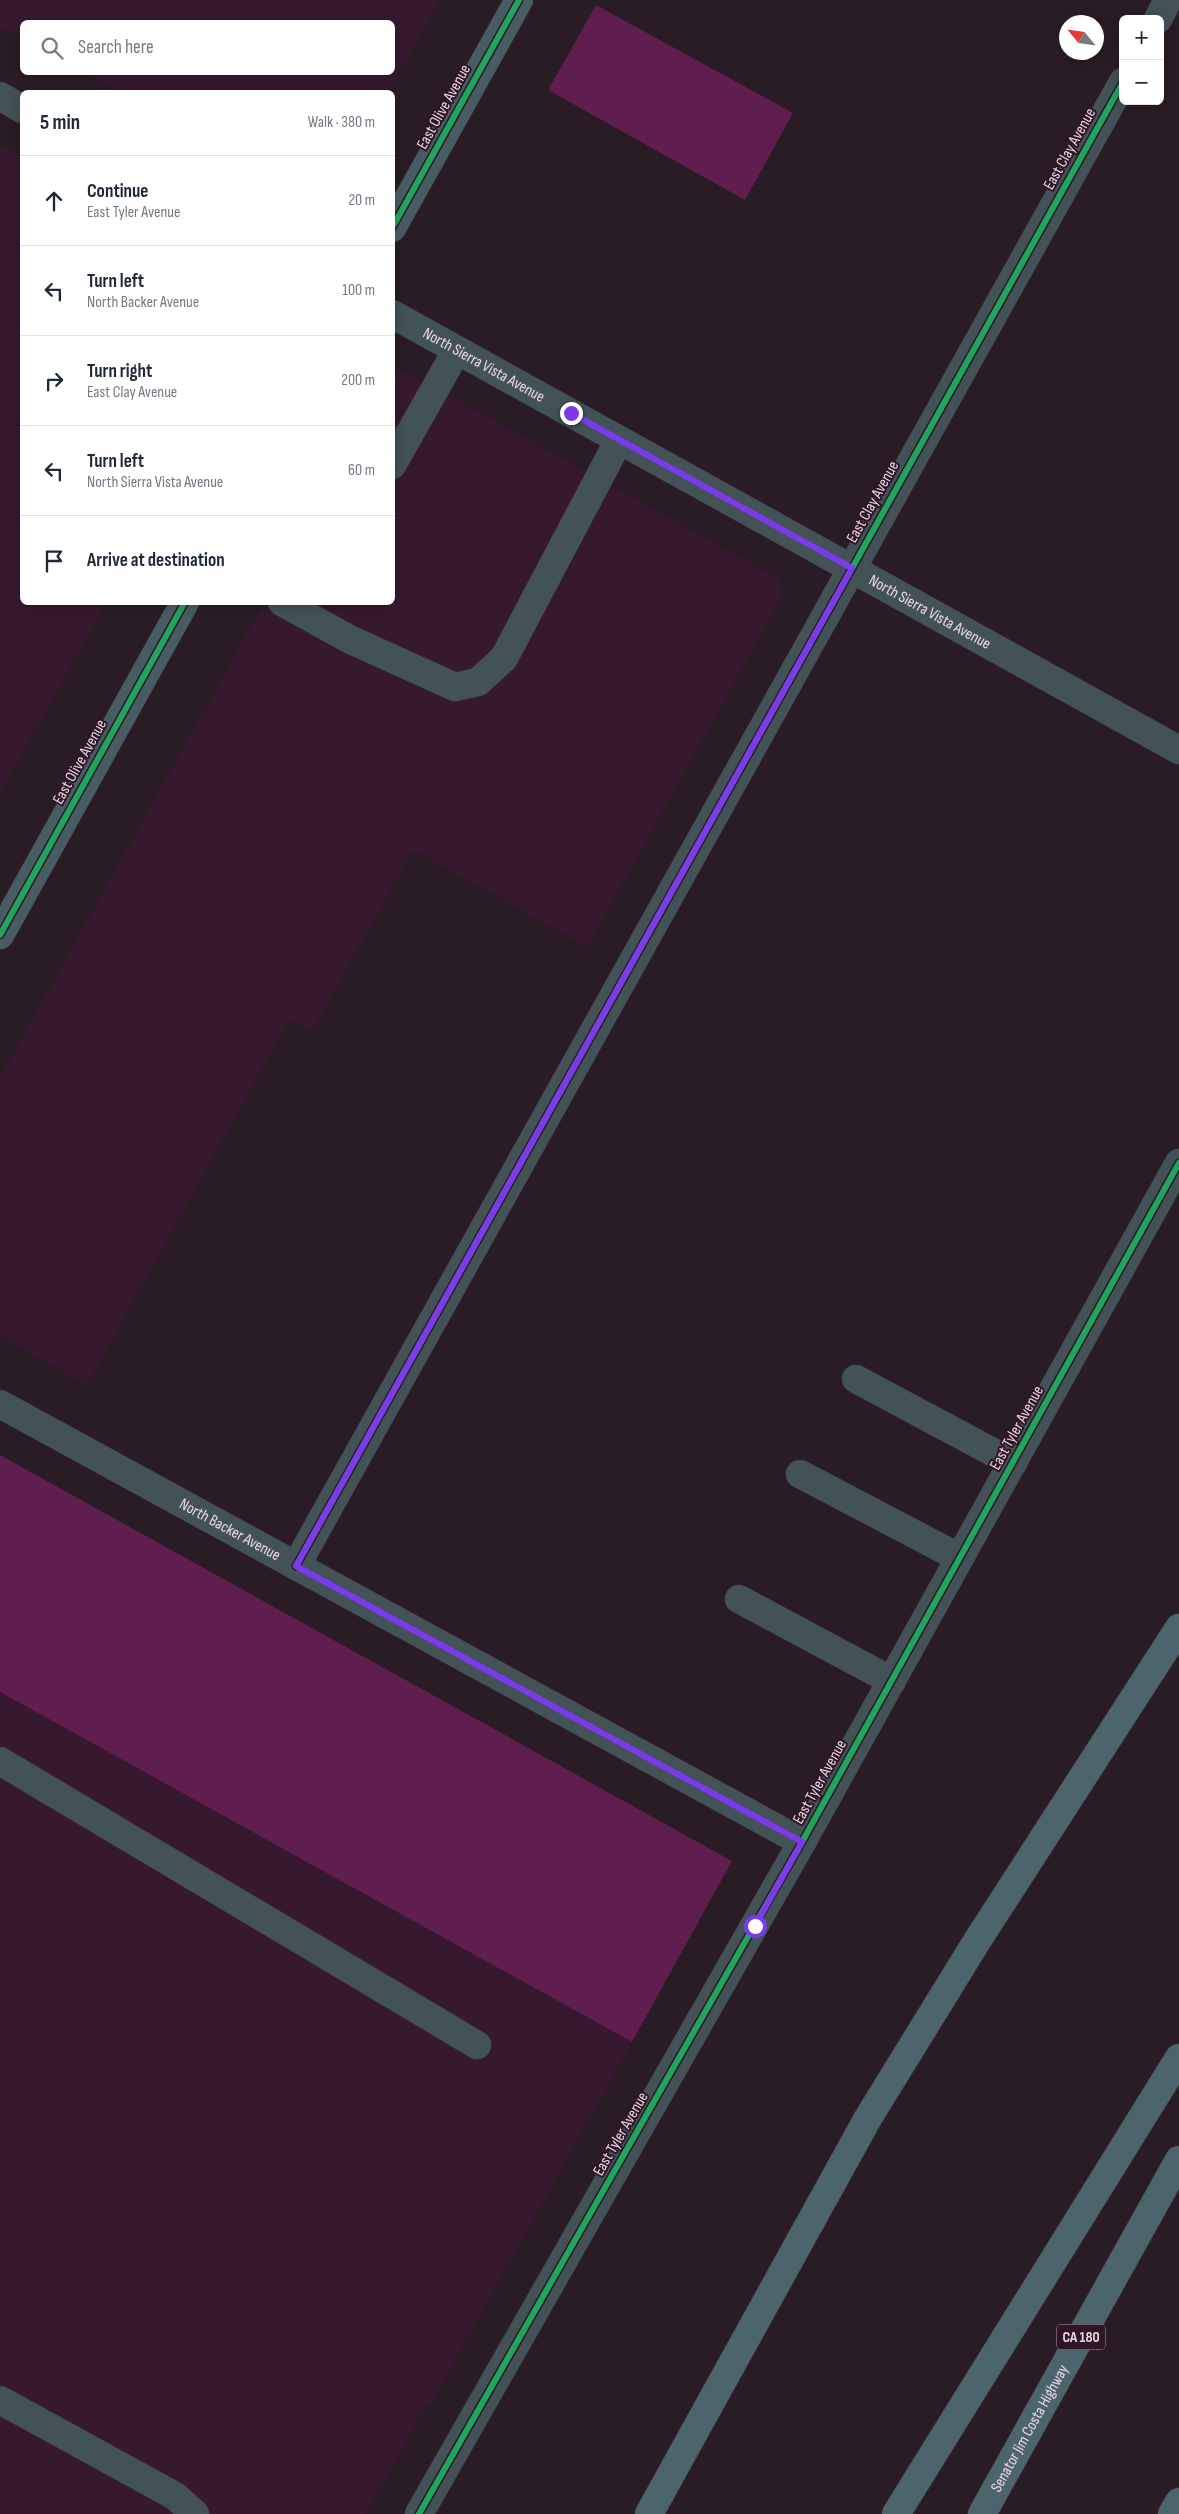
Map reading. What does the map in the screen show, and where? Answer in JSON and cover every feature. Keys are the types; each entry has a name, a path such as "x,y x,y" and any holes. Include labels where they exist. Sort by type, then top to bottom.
{"highway":[{"path":"649,2514 868,2118 977,1941 1179,1628"},
{"path":"896,2514 1179,2058"},
{"name":"Senator Jim Costa Highway","path":"982,2514 1179,2160"},
{"path":"1172,2514 1179,2502"}],"main road":[{"name":"East Olive Avenue","path":"395,223 519,0"},
{"name":"East Olive Avenue","path":"0,935 183,605"}],"street":[{"path":"1160,15 1168,0"},
{"name":"East Clay Avenue","path":"296,1566 1119,89"},
{"path":"0,96 20,108"},
{"name":"North Sierra Vista Avenue","path":"395,316 1179,750"},
{"path":"395,460 457,350"},
{"path":"294,605 311,609 349,639 455,687 478,682 504,658 619,440"},
{"name":"East Tyler Avenue","path":"419,2514 802,1842 1179,1163"},
{"path":"856,1379 1013,1463"},
{"name":"North Backer Avenue","path":"0,1404 802,1842"},
{"path":"800,1474 960,1558"},
{"path":"739,1599 892,1681"},
{"path":"0,1761 477,2045"},
{"path":"0,2400 175,2496 195,2514"}],"shaded area":[{"path":"0,0 440,0 389,90 115,90 87,75 395,75 395,20 20,20 20,38 0,26"},
{"path":"596,5 793,113 745,200 548,90"},
{"path":"0,145 20,156 20,605 105,605 0,793"},
{"path":"402,369 778,578 783,594 587,947 413,850 312,1031 289,1019 87,1385 0,1336 0,1078 263,605 395,605 395,374"},
{"path":"0,1455 732,1861 632,2042 0,1692"},
{"path":"0,1692 632,2042 430,2405 427,2404 366,2514 0,2514"}],"cycle path":[{"path":"395,223 519,0"},
{"path":"296,1566 1119,89"},
{"path":"0,935 183,605"},
{"path":"419,2514 802,1842 1179,1163"}],"route":[{"path":"571,413 852,568 296,1566 802,1842 755,1926"}]}
